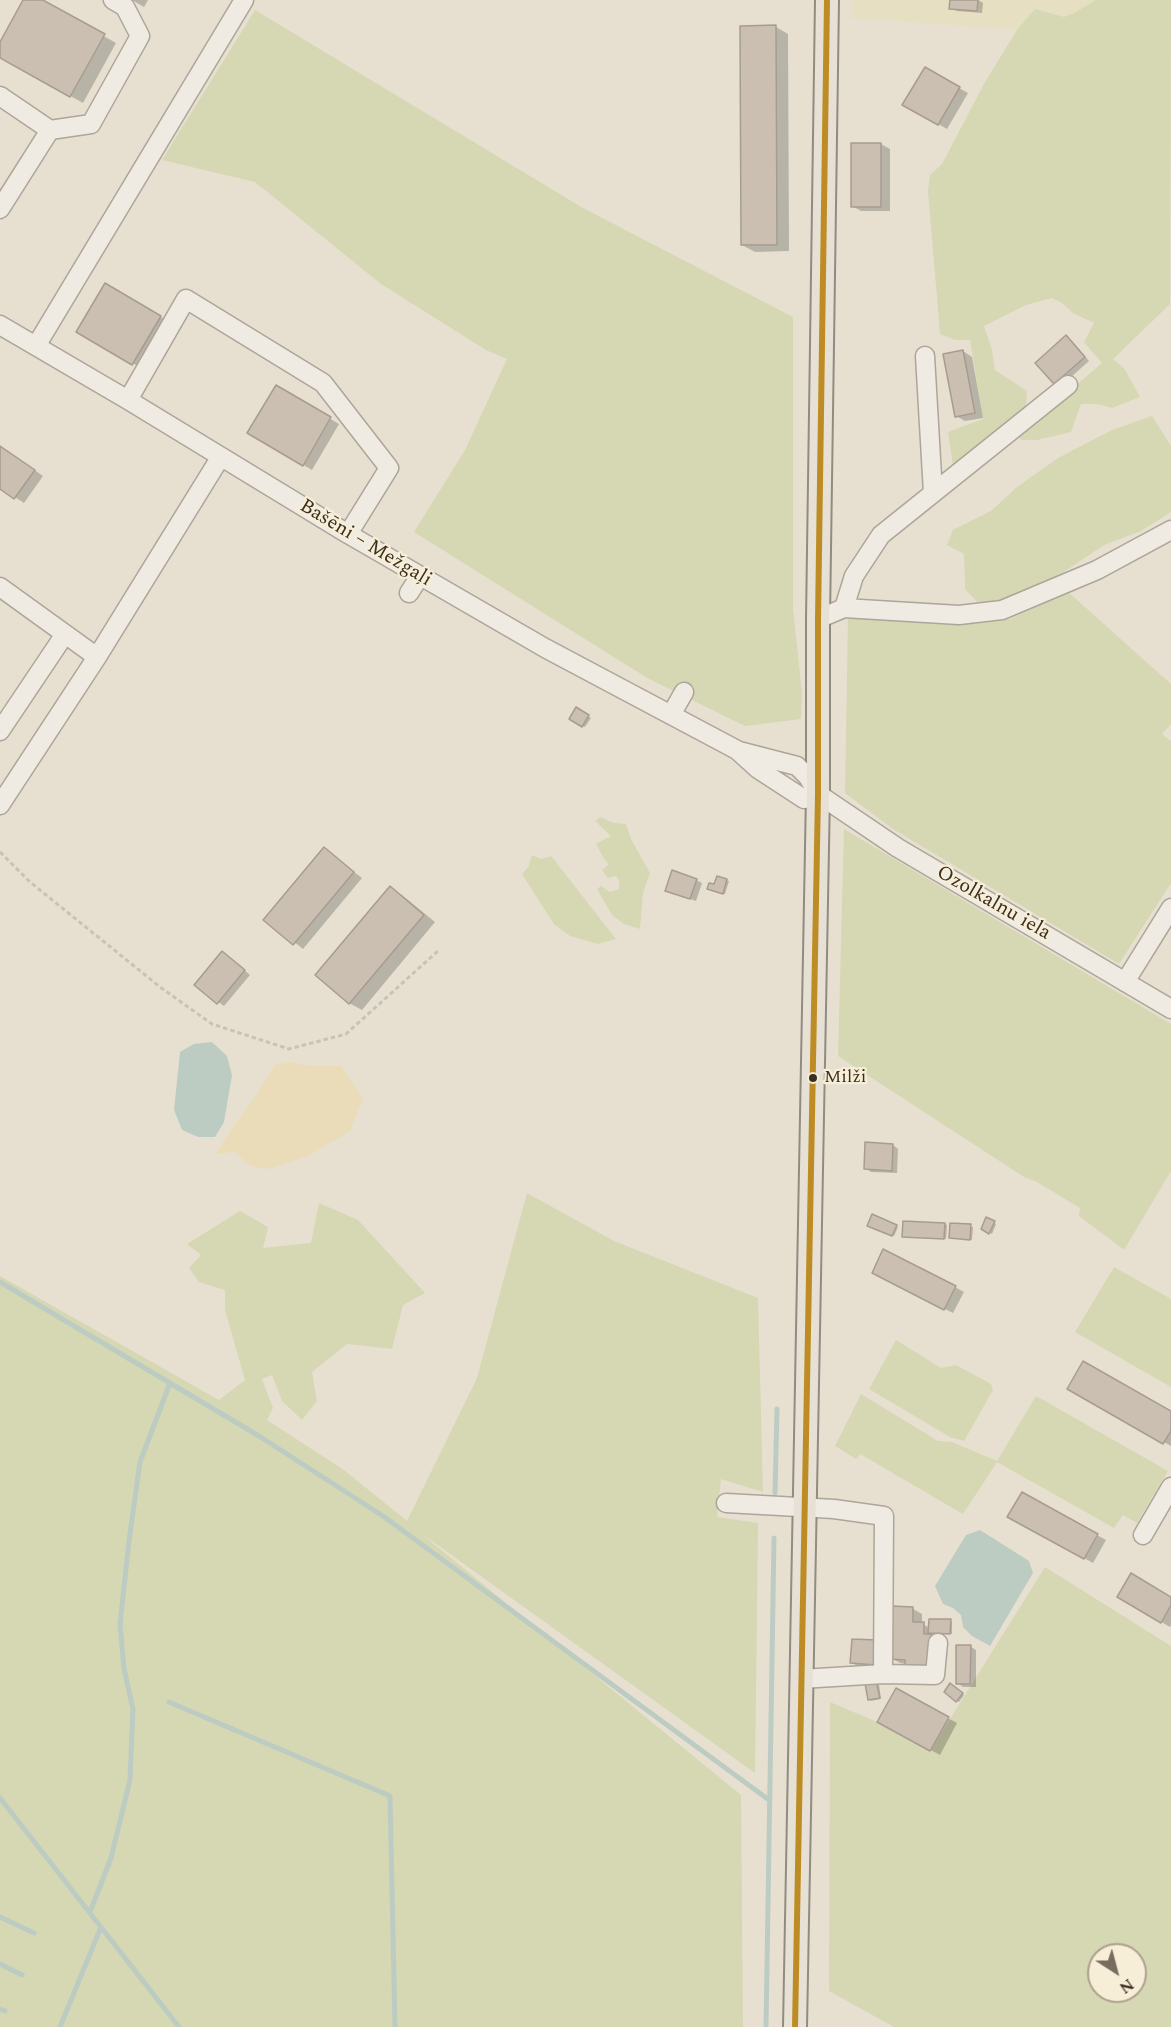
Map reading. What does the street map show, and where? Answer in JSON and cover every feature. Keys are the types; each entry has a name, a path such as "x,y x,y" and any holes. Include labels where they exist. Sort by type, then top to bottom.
{"main road":[{"path":"795,2027 818,794 826,0"}],"street":[{"path":"0,96 50,130 92,124 140,36 125,7 113,0"},
{"path":"36,346 244,0"},
{"path":"0,209 50,130"},
{"path":"128,400 186,299 323,383 389,468 348,534"},
{"name":"Bašēni – Mežgaļi","path":"0,325 420,576 545,648 737,750 758,769 804,799 818,794"},
{"path":"925,356 933,493"},
{"path":"844,608 854,576 881,535 1068,385"},
{"path":"0,806 97,657 220,458"},
{"path":"818,619 844,608 959,615 1002,610 1097,570 1171,530"},
{"path":"409,592 420,576"},
{"path":"0,587 97,657"},
{"path":"0,731 65,634"},
{"path":"671,715 684,692"},
{"name":"Ozolkalnu iela","path":"818,794 898,848 1171,1009"},
{"path":"1125,982 1171,908"},
{"path":"1143,1535 1171,1487"},
{"path":"726,1503 804,1507 884,1516 884,1674"},
{"path":"801,1679 884,1674 935,1675 938,1643"}],"path":[{"path":"0,852 30,882 160,987 212,1024 289,1049 346,1034 439,950"}],"shaded area":[{"path":"852,0 1108,0 1107,36 851,18"},
{"path":"212,1042 227,1056 232,1075 224,1122 215,1137 198,1137 182,1130 174,1110 180,1052 194,1044"},
{"path":"980,1530 1029,1561 1033,1573 990,1646 972,1636 963,1627 961,1615 953,1608 943,1604 935,1586 966,1535"}],"green space":[{"path":"1096,0 1171,0 1170,304 1113,359 1124,368 1140,397 1112,408 1098,404 1081,404 1071,432 1037,440 1022,440 1017,436 1102,363 1084,342 1094,323 1073,313 1052,298 1026,305 984,326 992,350 995,370 1027,391 1026,406 953,465 948,432 983,419 970,340 955,340 940,334 928,191 930,175 942,164 985,82 1017,30 1035,9 1064,17"},
{"path":"255,10 583,208 793,317 793,608 802,694 801,719 745,726 649,679 414,532 465,450 507,359 486,350 381,284 255,182 162,160"},
{"path":"1152,416 1171,446 1171,512 1141,531 1104,545 1037,590 983,608 965,589 964,554 947,545 953,530 991,511 1017,487 1058,458 1112,430"},
{"path":"1067,591 1171,684 1171,724 1162,734 1171,741 1171,883 1119,964 893,829 845,793 848,616 972,624 1010,619"},
{"path":"600,817 614,823 626,824 631,839 650,873 643,893 640,929 624,924 612,915 597,889 601,886 610,892 619,889 619,880 616,876 608,878 602,870 609,864 596,844 611,836 595,821"},
{"path":"844,829 1171,1024 1171,1171 1124,1250 1079,1216 1080,1208 1037,1182 1024,1177 838,1056"},
{"path":"532,855 541,859 551,856 616,939 598,944 570,936 554,924 522,874 529,866"},
{"path":"527,1193 614,1241 758,1298 763,1492 721,1479 717,1517 758,1523 755,1773 418,1531 741,1795 743,2027 0,2027 0,1276 219,1400 245,1380 225,1310 225,1290 199,1282 189,1268 201,1255 187,1244 240,1211 268,1227 263,1248 311,1243 319,1203 358,1220 425,1293 403,1305 392,1349 347,1344 312,1372 317,1401 302,1420 282,1401 272,1375 262,1379 273,1408 267,1420 344,1470 407,1521 477,1378"},
{"path":"1114,1267 1171,1299 1171,1387 1075,1332"},
{"path":"896,1340 941,1368 956,1365 991,1384 993,1390 964,1441 950,1437 869,1389"},
{"path":"861,1394 938,1441 952,1442 997,1461 1036,1396 1168,1471 1137,1523 1123,1515 1114,1528 997,1462 963,1514 860,1454 856,1459 835,1446"},
{"path":"1045,1567 1171,1646 1171,2027 894,2027 829,1991 830,1702 877,1722 930,1751"}],"sand":[{"path":"290,1062 309,1066 341,1066 363,1098 350,1131 308,1156 269,1169 250,1166 235,1152 215,1154 275,1065"}],"building":[{"path":"23,0 43,0 105,34 70,97 0,58 0,42"},
{"path":"950,0 978,0 977,11 949,9"},
{"path":"776,25 777,245 741,245 740,26"},
{"path":"925,67 960,87 938,125 902,105"},
{"path":"851,143 881,143 881,207 851,207"},
{"path":"105,283 161,316 132,365 76,332"},
{"path":"1066,335 1085,357 1054,384 1035,363"},
{"path":"963,350 975,413 955,417 943,354"},
{"path":"276,385 331,417 303,466 247,433"},
{"path":"0,446 35,470 14,499 0,489"},
{"path":"576,707 589,715 582,727 569,719"},
{"path":"324,847 354,872 293,945 263,920"},
{"path":"672,870 697,879 690,899 665,891"},
{"path":"717,876 727,879 723,894 707,889 709,883 714,884"},
{"path":"390,886 424,915 349,1004 315,975"},
{"path":"222,951 245,970 217,1004 194,985"},
{"path":"865,1142 893,1144 892,1171 864,1169"},
{"path":"872,1214 897,1225 892,1236 867,1226"},
{"path":"986,1217 995,1221 989,1234 981,1229"},
{"path":"903,1221 945,1223 944,1239 902,1237"},
{"path":"950,1223 971,1224 970,1240 949,1238"},
{"path":"883,1249 956,1286 944,1310 872,1273"},
{"path":"1083,1361 1171,1411 1171,1431 1163,1444 1067,1389"},
{"path":"1022,1492 1098,1534 1084,1559 1007,1517"},
{"path":"1131,1573 1171,1597 1171,1605 1161,1623 1117,1597"},
{"path":"892,1606 913,1607 913,1622 924,1622 924,1634 931,1634 930,1668 905,1667 905,1660 890,1659"},
{"path":"929,1619 951,1619 950,1634 928,1633"},
{"path":"852,1639 877,1640 876,1665 850,1663"},
{"path":"956,1645 971,1645 970,1684 956,1684"},
{"path":"876,1681 880,1698 868,1700 865,1683"},
{"path":"950,1683 963,1693 956,1702 944,1692"},
{"path":"896,1688 949,1717 930,1751 877,1722"}],"waterway":[{"path":"0,1282 259,1436 383,1516 769,1800"},
{"path":"90,1912 111,1858 130,1780 133,1709 124,1669 120,1624 140,1462 170,1383"},
{"path":"775,1493 777,1409"},
{"path":"766,2027 774,1538"},
{"path":"169,1702 390,1796 395,2027"},
{"path":"0,1798 179,2027"},
{"path":"0,1917 34,1933"},
{"path":"60,2027 101,1927"},
{"path":"0,1964 22,1975"},
{"path":"0,2009 5,2011"}],"transit line":[{"path":"795,2027 818,794 818,619 827,0"}],"place":[{"name":"Milži","path":"813,1078"}]}
